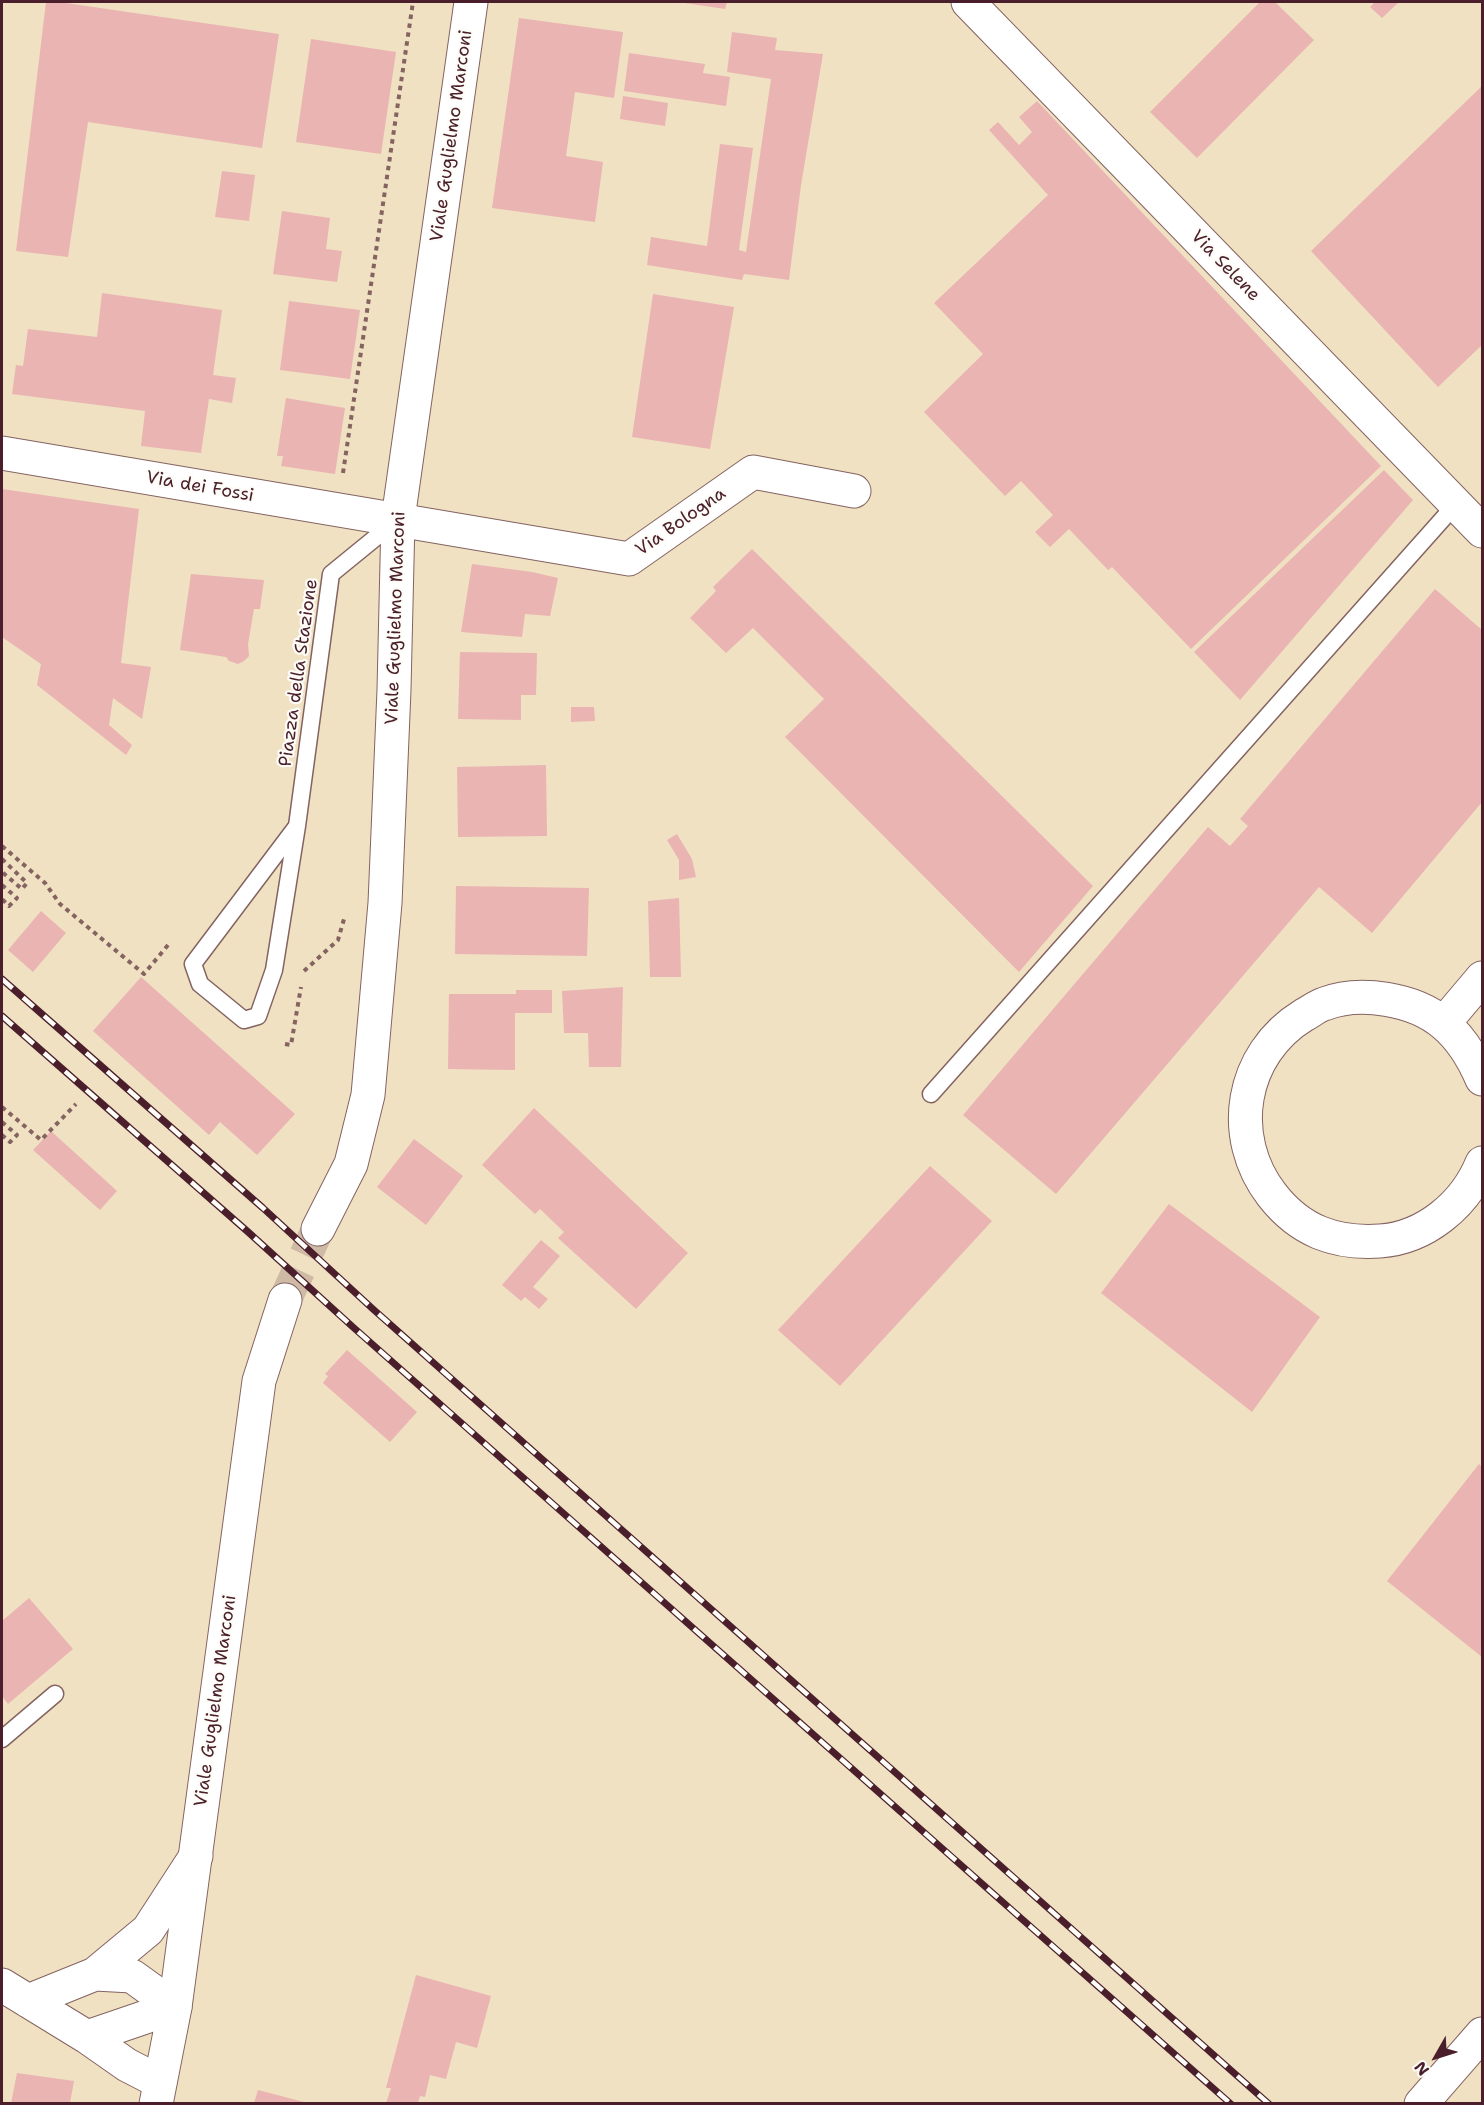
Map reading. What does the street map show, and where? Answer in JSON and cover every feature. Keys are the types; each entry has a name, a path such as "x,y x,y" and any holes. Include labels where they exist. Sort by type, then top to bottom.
{"street":[{"name":"Viale Guglielmo Marconi","path":"318,1229 351,1164 368,1095 385,903 398,519 471,2"},
{"name":"Via Selene","path":"968,2 1482,531"},
{"name":"Via dei Fossi","path":"2,453 398,519"},
{"name":"Via Bologna","path":"398,519 629,559 753,472 854,492"},
{"path":"1444,1023 1482,978"},
{"path":"1482,1079 1470,1052 1444,1023 1407,1003 1365,996 1324,1004 1287,1025 1261,1057 1246,1097 1245,1139 1259,1179 1286,1212 1319,1233 1357,1242 1396,1240 1432,1224 1462,1199 1482,1163"},
{"name":"Viale Guglielmo Marconi","path":"158,2092 175,2007 259,1381 285,1300"},
{"path":"94,1974 148,1930 196,1856"},
{"path":"15,1993 94,1974 132,1976 175,2007"},
{"path":"15,1993 87,2037 127,2065 158,2092"},
{"path":"87,2037 175,2007"},
{"path":"1421,2103 1482,2034"}],"lane":[{"path":"931,1094 1456,504"},
{"name":"Piazza della Stazione","path":"297,826 193,964 200,984 244,1020 258,1016 274,970 297,826 331,574 398,519"},
{"path":"2,1740 55,1694"}],"path":[{"path":"341,483 413,2"},
{"path":"2,846 45,883 60,904 144,974 170,943"},
{"path":"2,859 27,883 22,889 2,872"},
{"path":"2,885 17,898 9,906 2,899"},
{"path":"285,1044 291,1045 304,970 338,940 345,918"},
{"path":"2,1107 41,1140 76,1104"},
{"path":"2,1122 17,1135 10,1142 2,1135"}],"building":[{"path":"46,2 279,34 262,148 88,122 68,257 16,251"},
{"path":"678,2 727,2 725,9"},
{"path":"1260,2 1275,2 1314,40 1197,158 1150,112"},
{"path":"1375,2 1399,2 1382,18 1370,7"},
{"path":"519,18 623,32 614,98 575,92 566,156 603,162 595,222 492,208"},
{"path":"732,32 777,38 775,50 823,54 801,185 789,280 744,274 742,280 647,265 651,237 707,246 720,144 753,148 739,250 746,252 771,79 727,72"},
{"path":"311,39 396,52 381,154 296,142"},
{"path":"629,53 705,64 703,73 730,77 726,106 624,91"},
{"path":"1482,86 1482,345 1438,387 1311,251"},
{"path":"623,96 668,103 665,126 620,119"},
{"path":"1037,101 1381,466 1191,649 1112,567 1108,570 1069,529 1050,547 1035,532 1053,515 1021,481 1005,496 924,412 983,354 934,303 1048,195 989,130 998,122 1019,145 1032,132 1019,117"},
{"path":"222,171 255,175 249,221 215,217"},
{"path":"282,211 330,218 326,249 342,251 337,282 273,274"},
{"path":"102,293 222,310 213,375 236,378 232,403 209,399 201,453 141,446 145,411 12,394 16,365 23,366 28,329 97,337"},
{"path":"653,294 734,307 710,449 632,437"},
{"path":"289,301 360,310 350,379 280,370"},
{"path":"286,398 345,408 335,474 281,466 283,456 277,456"},
{"path":"1384,470 1413,500 1240,700 1194,652"},
{"path":"2,489 139,509 121,663 151,667 142,719 113,698 109,725 132,745 126,755 37,685 41,664 2,637"},
{"path":"752,549 1093,886 1019,972 785,737 824,699 753,628 726,653 690,618 716,591 713,587"},
{"path":"472,564 558,578 550,616 525,614 522,637 461,632"},
{"path":"191,574 264,580 260,609 254,609 248,644 249,656 244,661 238,664 229,661 226,657 180,650"},
{"path":"1435,589 1482,630 1482,802 1372,933 1319,887 1056,1194 963,1115 1208,827 1230,846 1248,826 1240,819"},
{"path":"460,652 537,653 536,695 521,695 521,720 458,719"},
{"path":"571,707 594,707 595,721 571,722"},
{"path":"546,765 547,836 458,837 457,767"},
{"path":"677,834 692,859 696,877 679,880 679,860 667,840"},
{"path":"456,886 589,888 587,956 455,954"},
{"path":"679,898 681,977 650,977 648,901"},
{"path":"41,911 66,933 33,972 8,950"},
{"path":"141,977 295,1114 257,1155 220,1122 209,1135 93,1031"},
{"path":"623,987 621,1067 589,1067 588,1033 564,1033 562,991"},
{"path":"516,990 552,990 552,1013 515,1013 515,1070 448,1069 449,994 516,994"},
{"path":"534,1108 688,1253 636,1309 558,1238 564,1232 540,1209 535,1214 482,1165"},
{"path":"51,1131 117,1191 100,1210 33,1150"},
{"path":"414,1139 463,1176 426,1225 377,1187"},
{"path":"930,1166 992,1221 840,1386 778,1330"},
{"path":"1169,1204 1320,1317 1252,1412 1101,1293"},
{"path":"541,1240 560,1256 533,1287 548,1299 539,1309 525,1297 521,1301 502,1285"},
{"path":"347,1350 417,1412 390,1442 323,1383 328,1376 325,1374"},
{"path":"1479,1464 1482,1467 1482,1657 1387,1581"},
{"path":"29,1598 73,1649 8,1704 2,1696 2,1621"},
{"path":"416,1975 491,1996 477,2048 456,2042 446,2079 430,2075 425,2097 420,2096 418,2103 386,2103 391,2088 386,2088"},
{"path":"17,2073 74,2081 70,2103 11,2103"},
{"path":"258,2090 308,2103 254,2103"}],"tunnel":[{"path":"285,1300 318,1229"}],"railway":[{"path":"2,979 263,1208 374,1310 1269,2104"},
{"path":"2,1016 1231,2104"}]}
